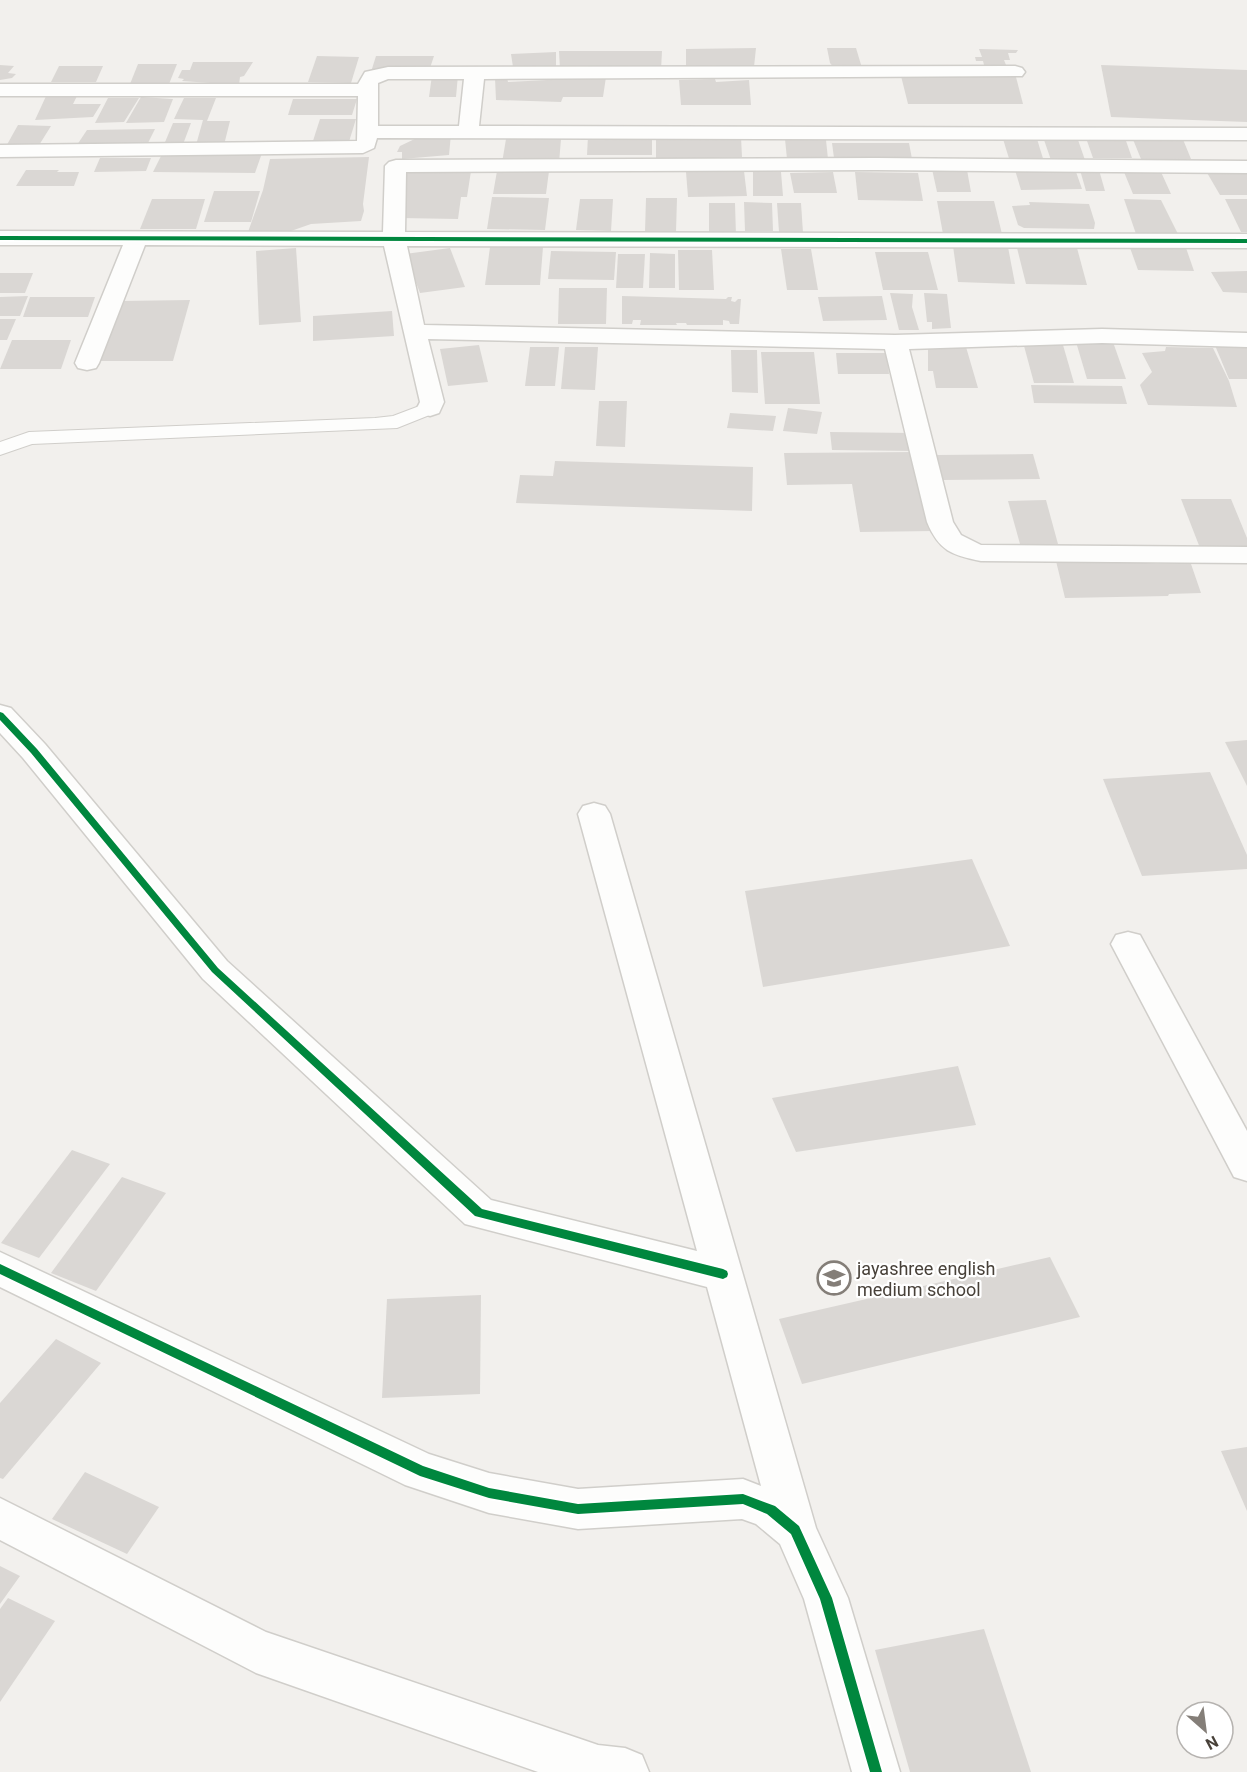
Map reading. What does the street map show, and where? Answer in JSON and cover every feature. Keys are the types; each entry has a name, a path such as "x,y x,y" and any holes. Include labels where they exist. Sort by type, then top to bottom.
{"street":[{"path":"468,133 475,72"},
{"path":"0,151 363,147 367,144 368,132 368,83 372,76 388,73 1015,72"},
{"path":"0,90 368,90"},
{"path":"368,132 1247,134"},
{"path":"430,408 432,402 394,239 396,166 876,164 1247,167"},
{"path":"0,238 1247,241"},
{"path":"87,363 137,238"},
{"path":"414,332 895,342 1102,336 1247,340"},
{"path":"895,342 940,522 946,538 961,549 981,553 1247,555"},
{"path":"0,715 34,751 215,970 479,1213 723,1274"},
{"path":"594,814 795,1530 826,1598 876,1772"},
{"path":"1128,944 1247,1166"},
{"path":"0,1269 420,1471 489,1493 578,1509 743,1499 771,1510 795,1530"},
{"path":"0,1518 256,1651 598,1769 625,1772"}],"lane":[{"path":"0,449 29,438 397,422 430,408"}],"building":[{"path":"756,48 754,67 686,67 686,49"},
{"path":"827,48 856,48 862,68 835,69 830,63"},
{"path":"979,49 1018,50 1016,53 1008,53 1010,60 1004,60 1006,65 984,65 983,61 976,61 975,57 982,57"},
{"path":"559,51 662,51 661,70 560,69"},
{"path":"556,52 556,66 513,67 511,54"},
{"path":"317,56 359,57 351,83 308,82"},
{"path":"376,56 434,56 429,71 371,72"},
{"path":"193,62 253,62 244,76 240,77 239,85 182,81 184,79 178,78 182,70 190,70"},
{"path":"138,64 177,64 169,84 130,84"},
{"path":"0,65 14,66 8,73 16,74 12,78 0,80"},
{"path":"1101,65 1247,70 1247,122 1111,117"},
{"path":"59,66 103,66 96,82 51,82"},
{"path":"432,75 458,75 456,97 429,97"},
{"path":"901,76 1016,77 1023,104 908,104"},
{"path":"606,77 603,97 563,97 561,102 496,100 495,78 507,78 508,82"},
{"path":"715,79 716,82 749,80 751,105 681,105 679,80"},
{"path":"47,94 78,94 73,104 101,104 93,117 35,120"},
{"path":"141,97 173,99 164,122 126,123"},
{"path":"108,98 139,98 124,122 95,123"},
{"path":"184,98 216,98 207,121 230,121 224,145 196,145 203,120 174,119"},
{"path":"293,99 357,99 352,115 288,115"},
{"path":"320,119 356,119 348,145 312,144"},
{"path":"173,123 191,123 182,147 163,147"},
{"path":"18,125 51,126 36,150 4,150"},
{"path":"155,129 146,147 75,148 87,130"},
{"path":"451,134 449,155 402,159 402,152 397,152 400,146 423,135"},
{"path":"588,136 652,136 652,155 587,155"},
{"path":"656,136 741,137 742,157 656,160"},
{"path":"1043,137 1077,137 1086,163 1052,163"},
{"path":"1132,137 1182,137 1191,159 1141,159"},
{"path":"1086,138 1125,138 1132,158 1093,158"},
{"path":"506,139 561,139 559,163 502,163"},
{"path":"785,139 826,140 828,159 787,159"},
{"path":"1003,139 1037,139 1045,165 1011,165"},
{"path":"832,143 909,143 912,159 834,158"},
{"path":"163,152 262,153 255,173 153,172"},
{"path":"369,157 361,221 311,224 291,231 248,232 263,190 270,159"},
{"path":"100,158 151,158 146,171 94,172"},
{"path":"932,169 967,170 971,192 937,192"},
{"path":"1075,169 1082,189 1021,190 1015,170"},
{"path":"26,170 79,172 74,186 16,186"},
{"path":"1080,170 1099,170 1105,191 1086,191"},
{"path":"1247,170 1247,195 1220,195 1206,171"},
{"path":"406,171 471,171 467,197 461,197 458,219 400,218 400,196"},
{"path":"497,171 549,171 546,194 493,194"},
{"path":"744,171 747,196 688,197 686,172"},
{"path":"753,172 781,172 783,196 753,196"},
{"path":"833,172 837,193 794,193 790,173"},
{"path":"855,172 918,173 923,201 858,200"},
{"path":"1124,172 1161,172 1171,194 1133,194"},
{"path":"214,191 260,191 251,222 204,222"},
{"path":"492,197 549,198 545,230 487,229"},
{"path":"646,198 677,198 676,232 645,232"},
{"path":"152,199 205,199 196,229 140,229"},
{"path":"580,199 613,199 611,231 576,230"},
{"path":"1124,199 1161,200 1178,234 1136,234"},
{"path":"1225,199 1247,199 1247,232 1241,232"},
{"path":"937,201 994,201 1002,234 943,234"},
{"path":"744,202 772,203 773,231 745,231"},
{"path":"1029,202 1089,204 1095,223 1094,229 1024,228 1018,225 1012,206 1030,205"},
{"path":"709,203 735,203 736,236 709,236"},
{"path":"777,203 801,203 803,233 779,232"},
{"path":"1129,245 1185,245 1194,271 1138,270"},
{"path":"953,246 1008,247 1015,284 958,282"},
{"path":"490,247 543,247 540,285 485,285"},
{"path":"296,248 301,322 259,325 256,251"},
{"path":"450,248 465,287 420,293 405,254"},
{"path":"1017,248 1077,248 1087,285 1026,284"},
{"path":"781,249 811,249 818,290 787,290"},
{"path":"678,250 712,250 714,290 679,290"},
{"path":"551,251 616,252 614,280 548,279"},
{"path":"875,252 928,252 938,290 883,290"},
{"path":"650,253 675,254 675,288 649,288"},
{"path":"618,254 645,254 643,288 616,288"},
{"path":"1247,271 1247,293 1223,292 1211,272"},
{"path":"0,273 33,273 25,293 0,293"},
{"path":"559,288 607,288 606,324 558,324"},
{"path":"890,293 913,294 912,307 919,330 899,330"},
{"path":"924,293 947,294 951,328 932,329 932,322 927,322"},
{"path":"28,296 20,316 0,316 0,297"},
{"path":"622,296 726,299 732,297 731,301 735,302 741,299 739,324 730,324 729,321 723,320 723,325 676,323 677,325 640,325 641,320 633,320 632,324 622,324"},
{"path":"882,296 887,320 823,321 818,297"},
{"path":"30,297 95,297 88,317 23,317"},
{"path":"190,300 173,361 100,361 121,301"},
{"path":"392,311 394,336 313,341 313,316"},
{"path":"0,319 16,319 7,340 0,340"},
{"path":"12,340 71,340 61,369 0,369"},
{"path":"1076,342 1113,342 1126,379 1087,379"},
{"path":"1214,343 1247,343 1247,379 1229,379"},
{"path":"479,345 488,382 448,386 440,349"},
{"path":"928,345 966,347 978,388 936,388 933,371 928,371"},
{"path":"1063,345 1074,383 1034,383 1024,346"},
{"path":"530,347 559,347 555,386 525,386"},
{"path":"565,347 598,347 595,390 561,389"},
{"path":"1166,347 1213,348 1229,381 1237,407 1148,405 1140,385 1152,372 1142,353 1165,351"},
{"path":"731,350 757,350 758,393 732,392"},
{"path":"761,352 814,352 820,404 765,404"},
{"path":"836,353 887,353 889,374 838,374"},
{"path":"1031,385 1122,386 1127,404 1034,403"},
{"path":"599,401 627,401 625,447 596,446"},
{"path":"788,408 822,412 817,434 783,431"},
{"path":"730,413 776,416 773,431 727,428"},
{"path":"830,432 913,433 915,451 832,450"},
{"path":"917,452 934,531 860,532 852,484 787,485 784,453"},
{"path":"1033,454 1040,479 943,480 937,455"},
{"path":"555,461 753,467 752,511 516,503 520,475 553,476"},
{"path":"1181,499 1231,499 1247,538 1247,548 1200,548"},
{"path":"1046,500 1058,544 1020,544 1008,501"},
{"path":"1082,560 1084,562 1191,564 1201,593 1065,598 1056,561"},
{"path":"1247,740 1247,786 1225,742"},
{"path":"1210,772 1247,855 1247,869 1142,876 1103,779"},
{"path":"972,859 1010,946 763,987 745,891"},
{"path":"958,1066 976,1125 796,1152 772,1098"},
{"path":"72,1150 110,1164 39,1258 1,1243"},
{"path":"122,1177 166,1193 96,1291 51,1273"},
{"path":"1050,1257 1080,1317 802,1384 779,1319"},
{"path":"481,1295 480,1394 382,1398 387,1299"},
{"path":"56,1339 101,1363 3,1479 0,1478 0,1403"},
{"path":"1247,1447 1247,1511 1221,1451"},
{"path":"85,1472 159,1507 127,1554 52,1519"},
{"path":"0,1566 20,1576 0,1604"},
{"path":"8,1598 55,1621 0,1702 0,1609"},
{"path":"984,1629 1031,1772 910,1772 875,1650"}],"cycle path":[{"path":"0,238 1247,241"},
{"path":"0,715 34,751 215,970 479,1213 723,1274"},
{"path":"0,1269 420,1471 489,1493 578,1509 743,1499 771,1510 795,1530 826,1598 876,1772"}],"place":[{"name":"jayashree english medium school","path":"834,1278"}]}
